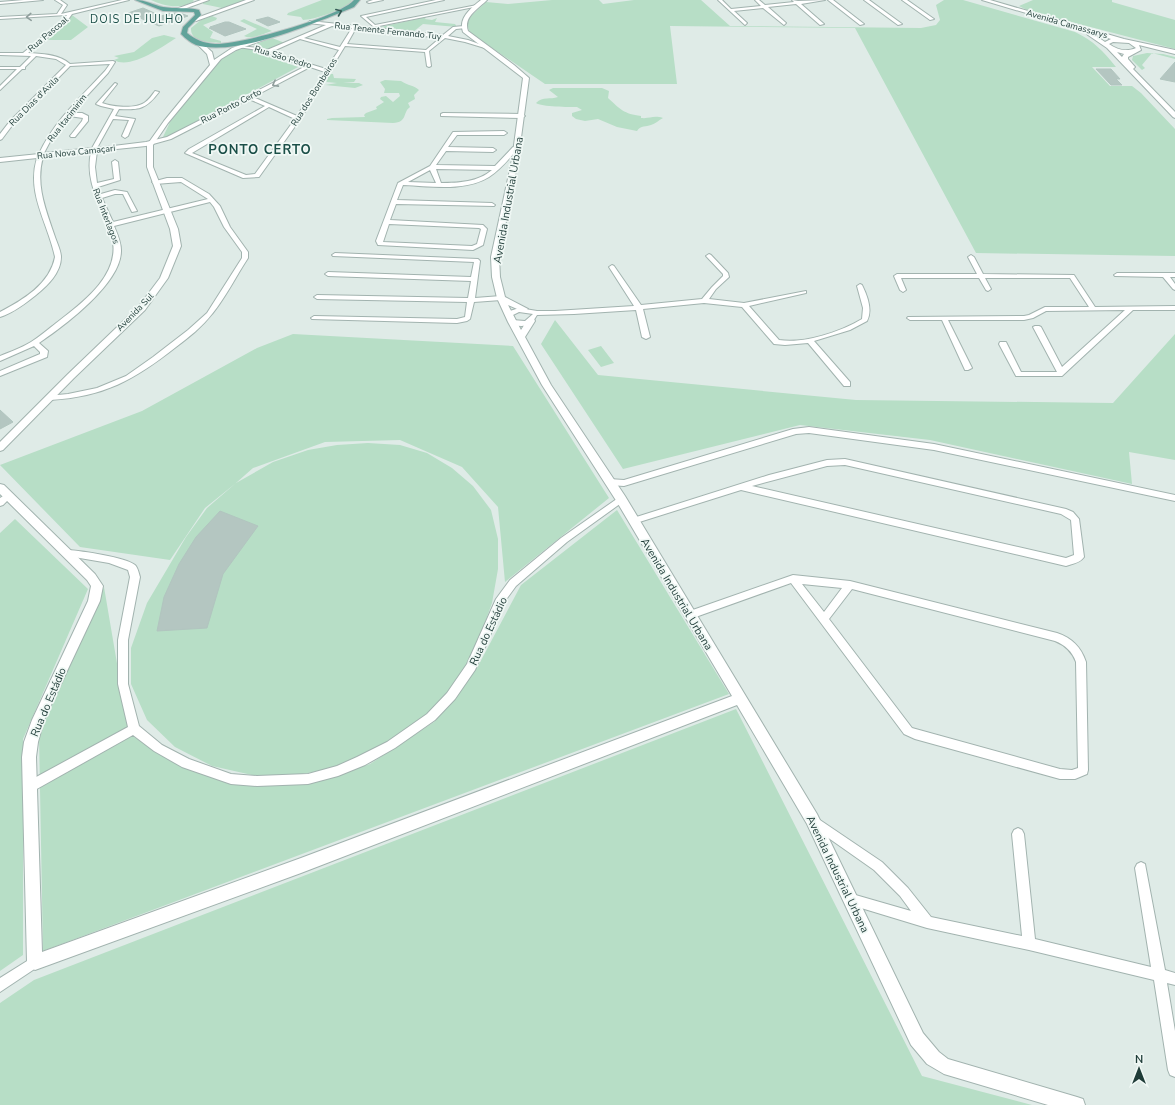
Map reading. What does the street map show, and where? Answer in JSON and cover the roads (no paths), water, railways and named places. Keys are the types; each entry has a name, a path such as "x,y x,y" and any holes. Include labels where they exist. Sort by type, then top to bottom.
{"main road":[{"path":"138,0 159,8 197,11 198,15 185,28 184,34 189,39 200,44 230,45 263,39 352,6 357,0"}],"street":[{"path":"0,3 41,0"},
{"path":"57,0 65,5 58,15"},
{"path":"0,18 58,15 127,0"},
{"path":"194,20 251,0"},
{"path":"369,2 381,0"},
{"path":"374,26 363,16 442,0"},
{"path":"300,38 343,47 427,51 455,28 464,27 464,22 468,16 484,0"},
{"path":"720,0 745,24"},
{"path":"757,0 784,24"},
{"path":"730,10 795,1 823,0"},
{"path":"830,0 862,24"},
{"path":"866,0 900,24"},
{"path":"904,0 932,20"},
{"name":"Avenida Camassarys","path":"977,0 1091,34 1109,47"},
{"name":"Avenida Camassarys","path":"985,0 1175,54"},
{"path":"795,1 822,24"},
{"path":"179,9 206,4 226,8"},
{"path":"206,4 218,11"},
{"path":"364,28 477,6"},
{"name":"Rua Pascoal","path":"24,54 64,22 71,13"},
{"path":"364,28 405,25 430,18 438,13"},
{"name":"Rua Tenente Fernando Tuy","path":"310,22 445,37 466,41 488,48"},
{"path":"268,52 331,24"},
{"name":"Rua dos Bombeiros","path":"268,106 188,153 245,177 257,176 298,118 355,27"},
{"name":"Avenida Industrial Urbana","path":"464,27 466,32 526,78 520,130 515,148 515,157 495,257 496,277 510,318 547,385 619,496 812,819 852,900 917,1039 934,1058 944,1066 1077,1105"},
{"path":"466,41 474,38"},
{"name":"Avenida Sul","path":"0,448 142,308 164,278 177,246 175,231 155,182 149,156 149,148 166,122 218,58 230,51 263,39"},
{"path":"1138,50 1139,47 1128,41 1108,41 1106,44 1175,116"},
{"path":"200,44 210,53 217,54 230,51"},
{"name":"Rua São Pedro","path":"240,47 268,52 327,71"},
{"path":"1109,47 1130,52"},
{"path":"1175,54 1138,50 1130,52 1125,56 1125,59 1175,109"},
{"path":"427,51 429,66"},
{"path":"210,53 212,64"},
{"path":"0,54 24,54 57,58 68,63 69,65"},
{"path":"0,89 34,55"},
{"name":"Rua Itacimirim","path":"0,316 33,295 56,268 58,258 38,198 37,178 40,156 55,131 68,114 113,62 69,65"},
{"name":"Rua Dias d'Avila","path":"0,138 12,122 69,65"},
{"name":"Rua Ponto Certo","path":"152,143 169,138 309,66"},
{"path":"0,68 22,68"},
{"path":"115,84 99,104 103,106 117,107 142,106 147,103 157,92"},
{"path":"249,97 298,118"},
{"path":"93,150 98,139 113,117 117,107"},
{"path":"68,114 82,115 86,117 72,136"},
{"path":"443,115 522,116"},
{"path":"113,117 132,119 125,136"},
{"path":"432,167 455,133 504,133"},
{"name":"Rua Nova Camaçari","path":"0,160 152,143"},
{"path":"401,183 463,184 476,182 488,176 515,148"},
{"path":"444,149 493,150"},
{"name":"Rua Interlagos","path":"0,359 34,343 74,312 103,284 114,265 118,250 110,225 94,186 92,174 93,150"},
{"path":"505,158 515,157"},
{"path":"94,186 117,180 115,162"},
{"path":"432,167 439,184"},
{"path":"387,222 476,225 484,227 480,245 476,247 384,245 380,244 379,241 401,183 432,167 497,168"},
{"path":"50,398 84,395 116,384 154,360 190,333 208,315 222,296 246,255 227,227 217,206 212,200 198,189 182,180 155,182"},
{"path":"98,197 115,192 122,192 134,211"},
{"path":"110,225 212,200"},
{"path":"394,202 492,205"},
{"path":"314,318 467,320 475,279 477,261 474,259 335,255"},
{"path":"704,301 714,288 726,277 726,274 709,256"},
{"path":"971,258 988,289"},
{"path":"612,266 639,308 646,337"},
{"path":"328,274 475,279"},
{"path":"1117,275 1175,275"},
{"path":"1165,275 1175,288"},
{"path":"903,290 897,276 1072,276 1093,308"},
{"path":"744,305 756,321 776,342 787,344 849,330 865,320 867,317 860,286"},
{"path":"317,297 471,297 501,295 524,309 535,313 639,308 704,301 744,305 804,292"},
{"path":"1003,344 1019,374 1059,374 1132,308"},
{"path":"910,318 1024,318 1031,317 1045,309 1175,308"},
{"path":"524,309 515,310 510,318 521,324 531,321"},
{"path":"520,337 535,313"},
{"path":"944,318 968,368"},
{"path":"1037,327 1061,372"},
{"path":"809,340 847,384"},
{"path":"0,374 44,355 44,351 34,343"},
{"path":"609,482 624,483 796,430 809,430 934,447 1175,498"},
{"path":"633,521 769,478 827,462 845,462 1053,507 1070,514 1075,519 1079,557 1072,561 1066,562 741,487"},
{"path":"769,478 772,494"},
{"name":"Rua do Estádio","path":"134,729 158,748 186,763 231,779 257,781 308,779 338,771 360,761 391,745 431,717 451,696 472,667 501,599 513,583 619,496 624,483"},
{"name":"Rua do Estádio","path":"3,496 68,553 91,577 96,586 94,600 38,720 31,742 29,757 35,962"},
{"path":"31,786 134,729 123,684 123,640 135,577 132,568 117,561 95,556 68,553"},
{"path":"690,615 793,579 850,586 1057,637 1068,642 1079,653 1081,662 1084,770 1079,774 1070,776 1060,774 908,731 793,579"},
{"path":"824,620 850,586"},
{"path":"0,986 35,962 361,843 740,698"},
{"path":"812,819 878,866 904,892 926,922"},
{"path":"1018,834 1029,944"},
{"path":"1141,868 1175,1070"},
{"path":"852,900 926,922 1029,944 1175,979"}],"district":[{"name":"DOIS DE JULHO","path":"137,19"},
{"name":"PONTO CERTO","path":"260,149"}]}
